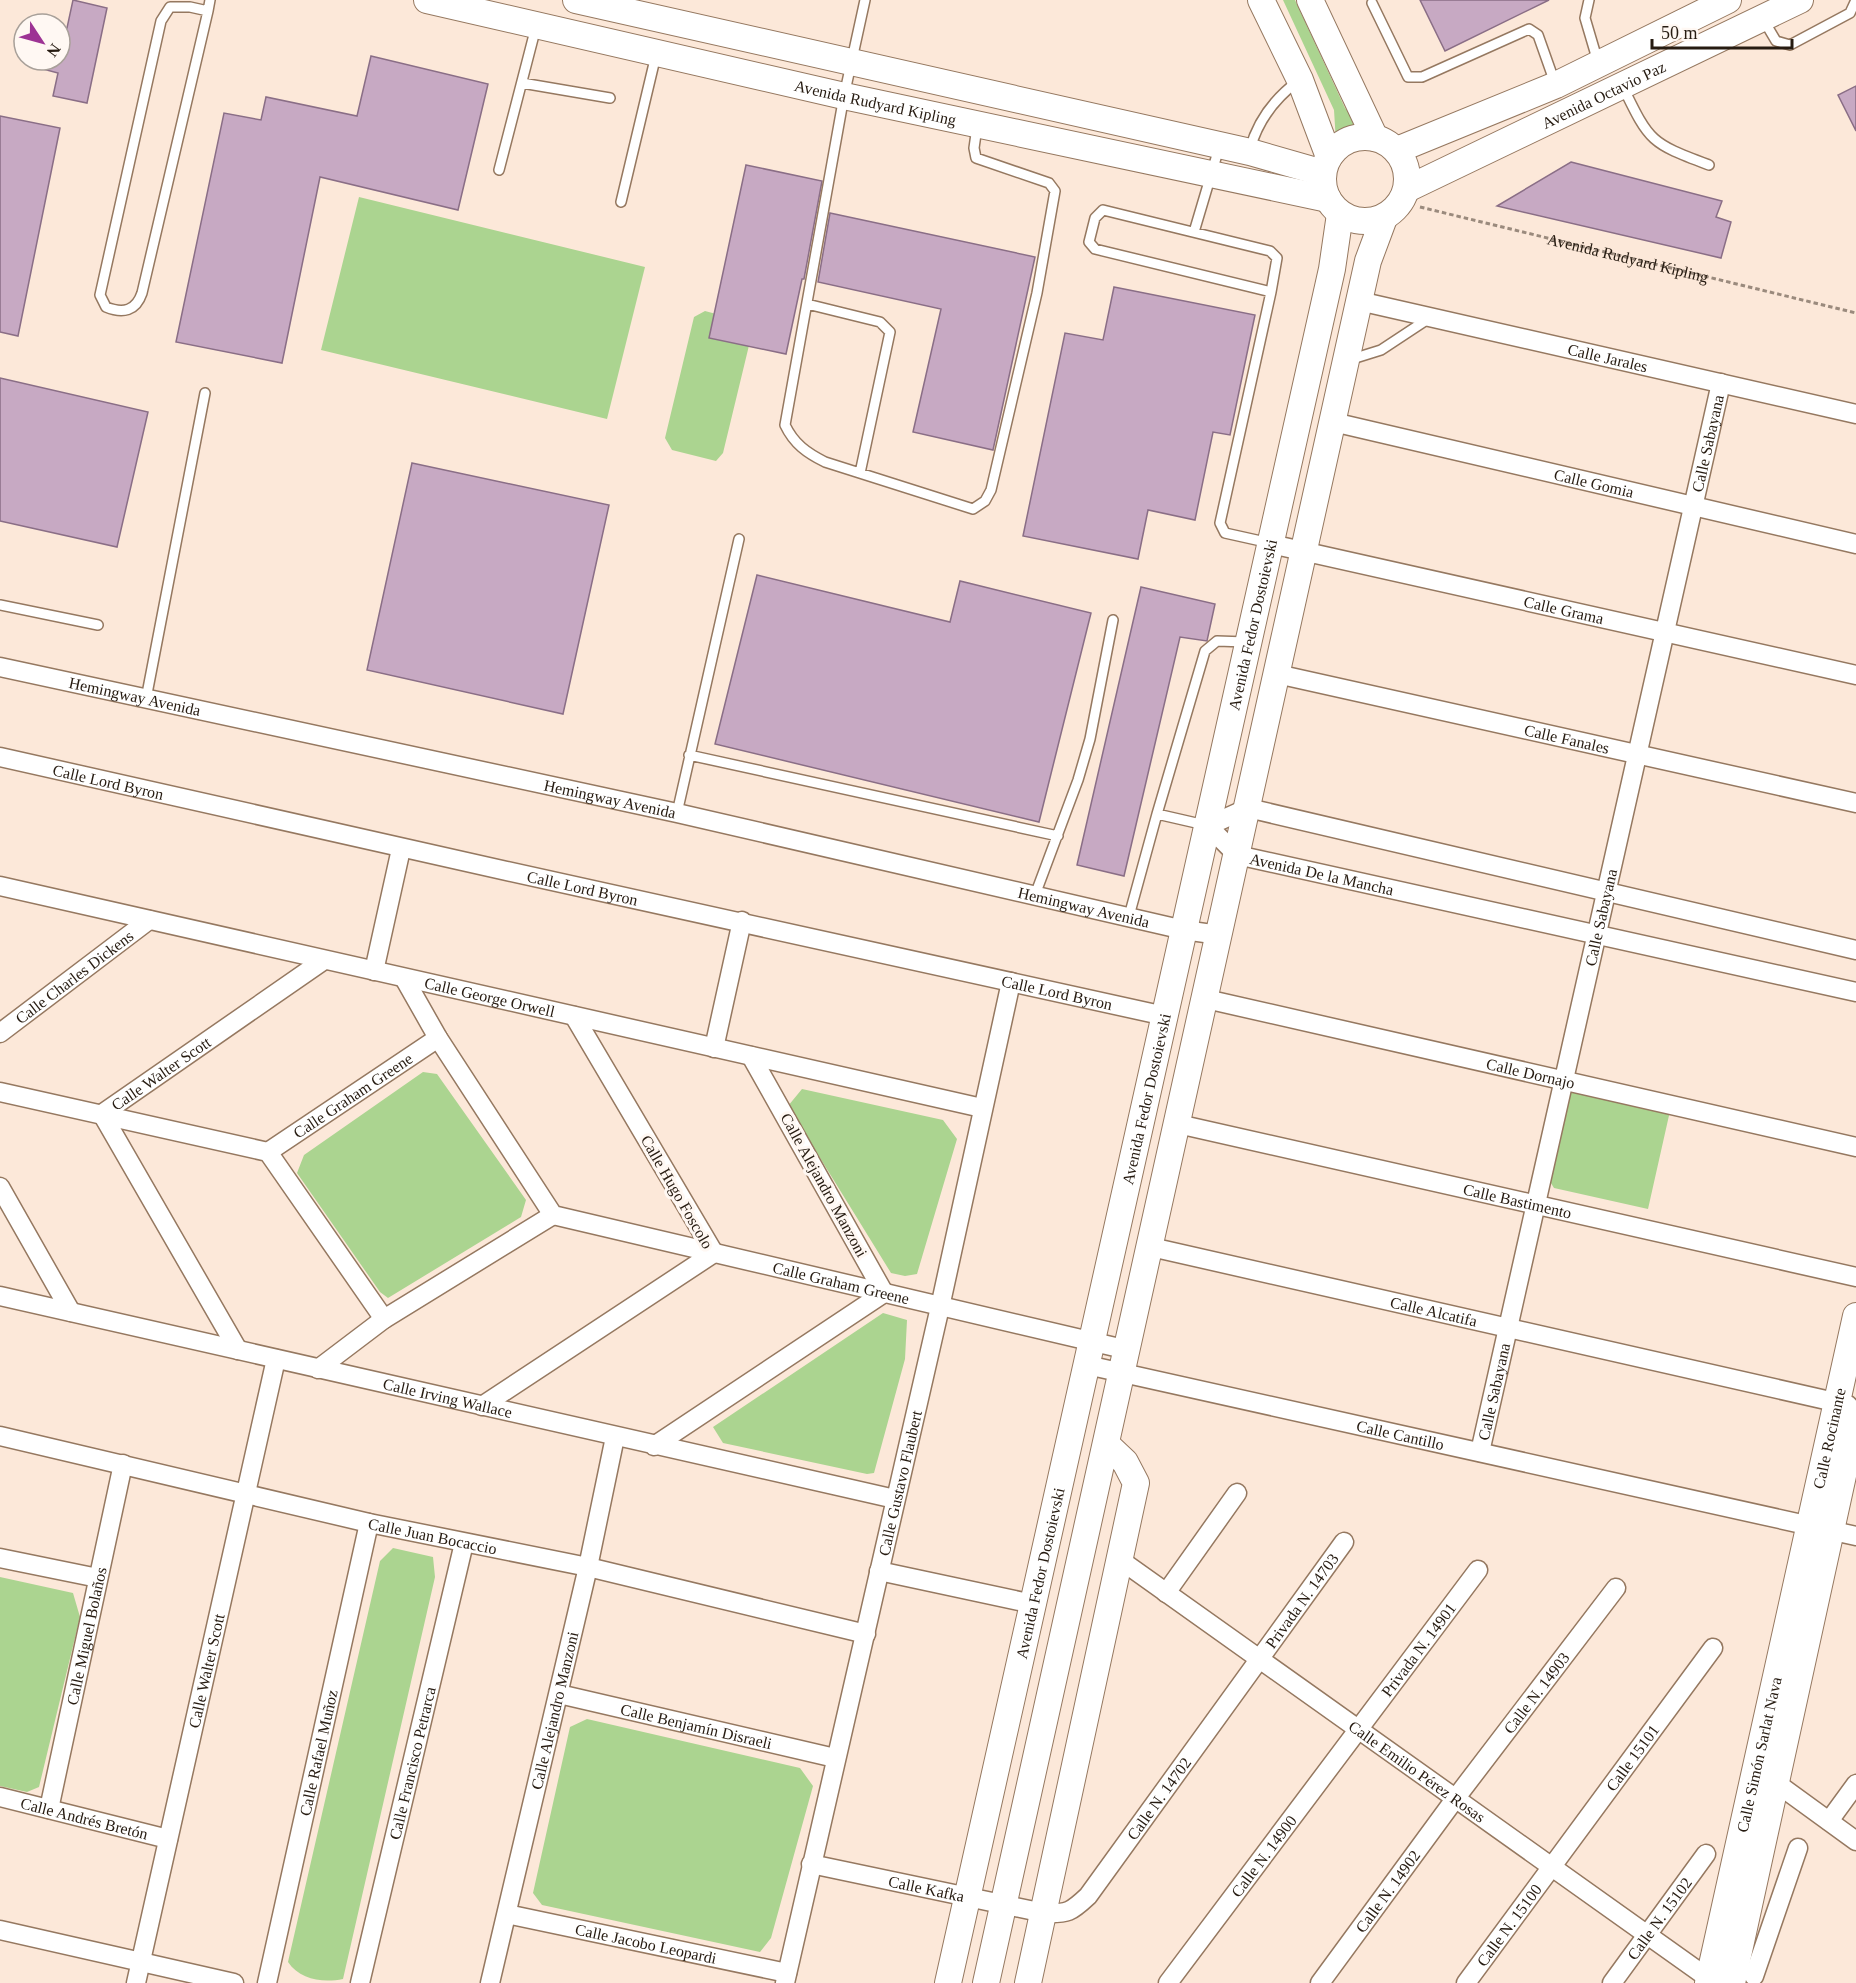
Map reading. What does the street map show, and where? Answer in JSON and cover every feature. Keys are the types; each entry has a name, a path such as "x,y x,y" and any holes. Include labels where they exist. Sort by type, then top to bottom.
{"street":[{"path":"1261,0 1300,80 1326,165 1334,206 1362,222 1397,203 1408,176 1405,162 1397,150 1375,138 1349,140 1338,147 1326,165"},
{"path":"1310,0 1375,138"},
{"name":"Avenida Octavio Paz","path":"1397,150 1556,85 1728,0"},
{"name":"Avenida Octavio Paz","path":"1397,203 1622,85 1800,0"},
{"name":"Avenida Rudyard Kipling","path":"436,1 844,96 1213,174 1334,206"},
{"name":"Avenida Rudyard Kipling","path":"585,1 1250,152 1326,165"},
{"name":"Avenida Fedor Dostoievski","path":"986,1983 1126,1361 1359,301 1375,238 1397,203"},
{"name":"Avenida Fedor Dostoievski","path":"948,1983 1332,269 1334,206"},
{"name":"Calle Jarales","path":"1359,301 1856,414"},
{"name":"Calle Sabayana","path":"1480,1452 1721,384"},
{"name":"Calle Gomia","path":"1333,422 1856,544"},
{"name":"Calle Grama","path":"1271,544 1856,675"},
{"name":"Hemingway Avenida","path":"0,667 676,813 1184,930 1220,935"},
{"name":"Calle Fanales","path":"1277,674 1856,803"},
{"name":"Calle Lord Byron","path":"0,757 401,849 742,921 1165,1016"},
{"path":"1208,826 1248,808 1856,950"},
{"name":"Avenida De la Mancha","path":"1208,826 1237,855 1856,992"},
{"path":"374,970 401,849"},
{"name":"Calle George Orwell","path":"0,886 982,1108"},
{"name":"Calle Charles Dickens","path":"0,1033 149,920"},
{"path":"714,1048 742,921"},
{"name":"Calle Walter Scott","path":"238,1350 102,1113 324,960"},
{"path":"318,1369 384,1319 553,1215 438,1038 404,978"},
{"name":"Calle Gustavo Flaubert","path":"786,1978 835,1758 866,1634 1011,982"},
{"name":"Calle Dornajo","path":"1206,999 1856,1147"},
{"name":"Calle Hugo Foscolo","path":"482,1407 714,1253 574,1016"},
{"name":"Calle Graham Greene","path":"268,1152 438,1038"},
{"name":"Calle Alejandro Manzoni","path":"751,1056 884,1293"},
{"path":"0,1092 268,1152 384,1319"},
{"name":"Calle Bastimento","path":"1178,1124 1856,1277"},
{"path":"0,1187 71,1312"},
{"name":"Calle Graham Greene","path":"553,1215 940,1306 1089,1353 1126,1361"},
{"name":"Calle Alcatifa","path":"1151,1247 1850,1408"},
{"path":"654,1446 884,1293"},
{"name":"Calle Irving Wallace","path":"0,1296 895,1499"},
{"name":"Calle Rocinante","path":"1819,1527 1850,1408 1856,1317"},
{"name":"Calle Walter Scott","path":"136,1983 276,1359"},
{"name":"Calle Cantillo","path":"1126,1361 1480,1452 1856,1536"},
{"name":"Calle Juan Bocaccio","path":"0,1436 247,1492 369,1523 588,1567 866,1634"},
{"name":"Calle Alejandro Manzoni","path":"490,1983 559,1694 615,1437"},
{"path":"1028,1983 1136,1483 1125,1462 1107,1444"},
{"name":"Calle Miguel Bolaños","path":"49,1809 123,1464"},
{"path":"1166,1593 1237,1493"},
{"name":"Calle Rafael Muñoz","path":"267,1983 369,1523"},
{"name":"Calle Simón Sarlat Nava","path":"1724,1981 1819,1527"},
{"name":"Privada N. 14703","path":"1259,1659 1344,1542"},
{"name":"Calle Francisco Petrarca","path":"360,1983 464,1543"},
{"path":"0,1558 98,1578"},
{"name":"Calle Emilio Pérez Rosas","path":"1119,1559 1647,1935 1724,1981"},
{"name":"Privada N. 14901","path":"1358,1730 1478,1570"},
{"path":"879,1571 1033,1604"},
{"name":"Calle N. 14903","path":"1455,1799 1616,1588"},
{"name":"Calle 15101","path":"1551,1867 1713,1648"},
{"name":"Calle N. 14702","path":"1044,1913 1064,1914 1074,1910 1088,1896 1259,1659"},
{"name":"Calle Benjamín Disraeli","path":"559,1694 835,1758"},
{"name":"Calle N. 14900","path":"1168,1983 1358,1730"},
{"path":"1767,1776 1856,1841"},
{"name":"Calle Simón Sarlat Nava","path":"1724,1981 1754,1938 1767,1776"},
{"path":"1828,1821 1856,1784"},
{"name":"Calle Andrés Bretón","path":"0,1797 168,1839"},
{"name":"Calle N. 14902","path":"1320,1983 1455,1799"},
{"path":"1754,1938 1798,1848"},
{"name":"Calle N. 15102","path":"1612,1983 1706,1854"},
{"name":"Calle Kafka","path":"811,1864 968,1895 1044,1913"},
{"name":"Calle N. 15100","path":"1466,1983 1551,1867"},
{"name":"Calle Jacobo Leopardi","path":"507,1914 786,1978"},
{"path":"0,1930 234,1983"}],"lane":[{"path":"208,11 190,4 170,7 165,11 155,42 100,295 106,307 116,311 131,309 138,304 142,293 208,11 210,0"},
{"path":"865,0 850,63 785,425 791,438 805,452 825,462 973,508 985,501 991,490 1037,293 1055,191 1049,183 976,158 974,148 978,124"},
{"path":"1589,0 1586,18 1598,64"},
{"path":"1762,18 1776,41 1790,45 1850,13 1856,0"},
{"path":"1372,3 1408,76 1422,77 1528,29 1538,35 1556,85"},
{"path":"499,170 536,25"},
{"path":"621,202 656,52"},
{"path":"1250,152 1258,128 1270,106 1300,80"},
{"path":"522,83 610,98"},
{"path":"1622,85 1641,126 1652,139 1664,148 1709,165"},
{"path":"1194,232 1220,145"},
{"path":"1271,292 1095,249 1089,242 1095,218 1103,210 1275,254 1277,258 1271,292 1220,523 1225,533 1271,544"},
{"path":"807,304 880,322 890,332 860,473"},
{"path":"1346,361 1389,346 1431,317"},
{"path":"146,699 205,393"},
{"path":"676,813 739,539"},
{"path":"0,605 98,625"},
{"path":"1035,895 1071,805 1090,739 1113,620"},
{"path":"1129,916 1204,651 1217,641 1249,642"},
{"path":"689,755 1058,836"},
{"path":"1157,814 1208,826"}],"path":[{"name":"Avenida Rudyard Kipling","path":"1397,203 1856,313"}],"green space":[{"path":"1283,0 1295,0 1345,108 1365,132 1350,133 1336,142 1334,110"},
{"path":"359,197 645,267 607,419 321,350"},
{"path":"705,311 746,322 752,333 723,453 716,461 672,450 665,438 694,317"},
{"path":"423,1072 437,1074 526,1200 521,1217 388,1298 380,1292 297,1173 304,1155"},
{"path":"802,1089 943,1120 957,1139 917,1274 905,1276 891,1273 788,1106"},
{"path":"1575,1089 1670,1111 1648,1209 1554,1188 1549,1180 1569,1095"},
{"path":"883,1313 907,1320 905,1359 874,1473 867,1474 723,1443 713,1427"},
{"path":"393,1548 433,1557 435,1577 343,1979 328,1981 312,1979 299,1973 288,1962 380,1561"},
{"path":"0,1577 73,1593 80,1617 39,1787 27,1792 0,1786"},
{"path":"587,1719 800,1768 813,1786 771,1938 760,1952 542,1905 533,1893 570,1727"}],"building":[{"path":"73,0 107,8 87,103 53,96 58,73 54,72 72,72 70,12"},
{"path":"1420,0 1549,0 1445,51"},
{"path":"371,56 488,84 458,210 320,177 282,363 176,342 224,113 261,120 266,97 357,116"},
{"path":"1856,86 1856,131 1838,95"},
{"path":"0,116 60,128 18,336 0,332"},
{"path":"1571,162 1722,201 1716,217 1731,222 1721,258 1497,206"},
{"path":"746,165 822,181 804,279 802,279 786,354 709,338"},
{"path":"830,213 1035,257 993,450 913,432 941,309 818,282"},
{"path":"1114,287 1255,315 1230,435 1213,432 1195,520 1148,510 1138,559 1023,536 1065,333 1103,340"},
{"path":"0,378 148,412 117,547 0,521"},
{"path":"412,463 609,505 563,714 367,670"},
{"path":"757,575 950,622 960,581 1091,613 1039,822 715,744"},
{"path":"1141,587 1215,604 1207,641 1180,637 1124,876 1077,865"}]}
